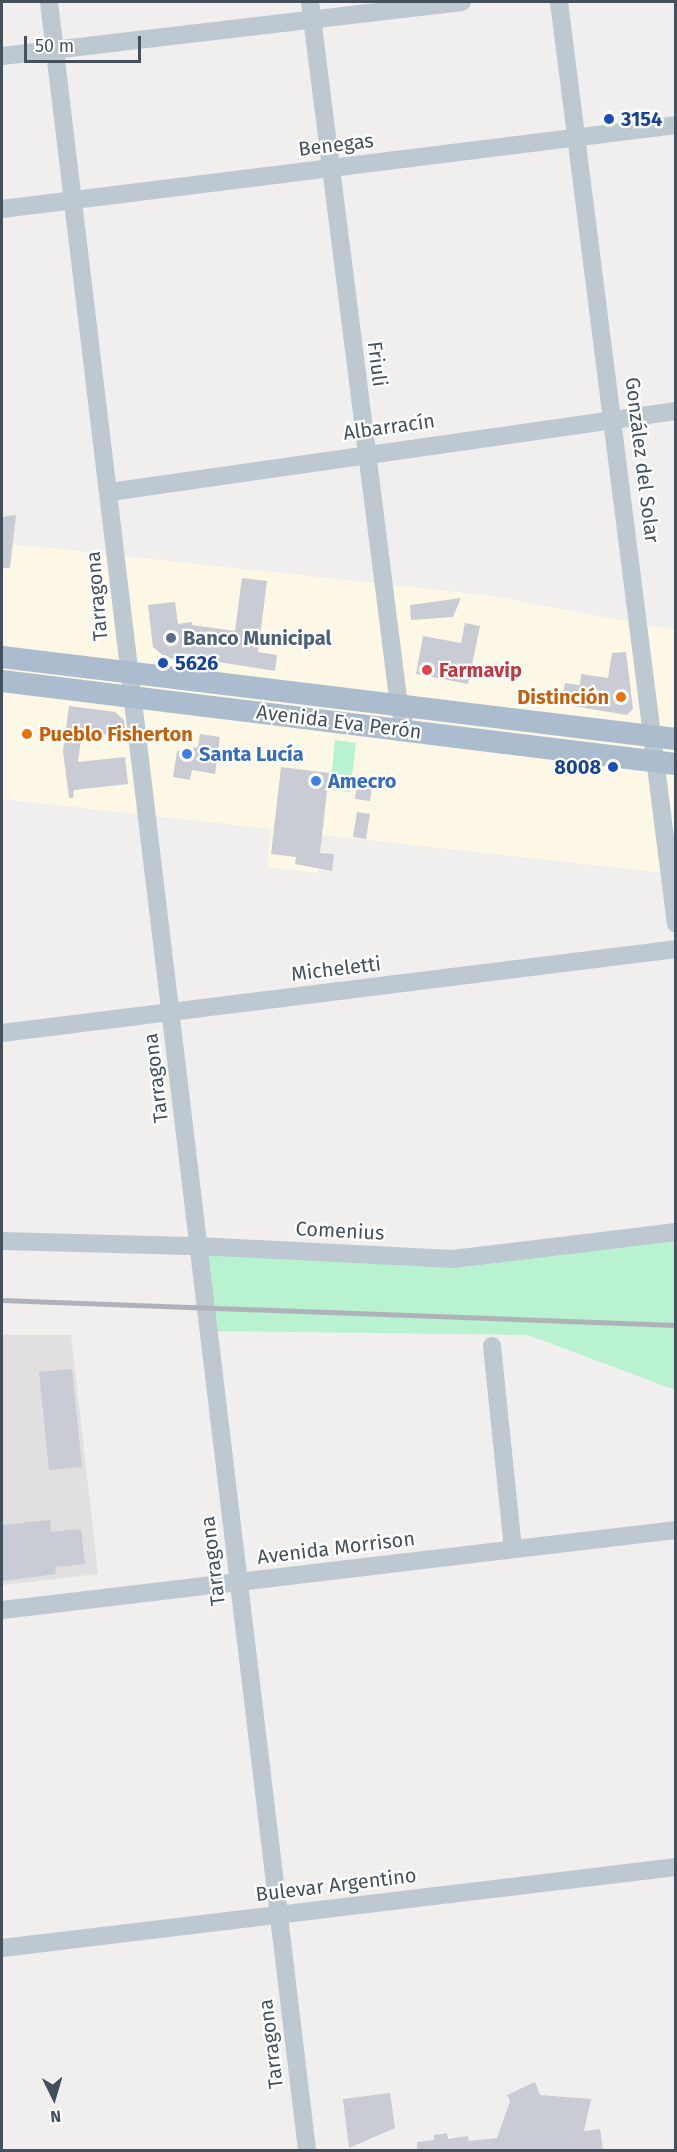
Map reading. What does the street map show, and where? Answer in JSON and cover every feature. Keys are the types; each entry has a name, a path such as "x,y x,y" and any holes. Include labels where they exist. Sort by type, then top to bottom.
{"main road":[{"name":"Avenida Eva Perón","path":"2,657 665,737"},
{"name":"Avenida Eva Perón","path":"2,681 664,763"}],"street":[{"name":"Tarragona","path":"49,2 110,492 130,697 171,1012 307,2151"},
{"path":"2,56 311,10 462,2"},
{"name":"González del Solar","path":"560,2 575,138 615,418 665,737 664,763 675,924"},
{"name":"Friuli","path":"311,10 399,705 406,731"},
{"name":"Benegas","path":"2,209 675,125"},
{"name":"Albarracín","path":"110,492 366,452 675,411"},
{"name":"Micheletti","path":"2,1034 675,949"},
{"name":"Comenius","path":"2,1241 198,1246 453,1259 675,1232"},
{"path":"492,1346 513,1549"},
{"name":"Avenida Morrison","path":"2,1610 675,1530"},
{"name":"Bulevar Argentino","path":"2,1948 675,1867"}],"shaded area":[{"path":"2,543 486,595 675,630 675,874 322,835 318,873 267,867 271,829 2,799"},
{"path":"2,1335 71,1335 98,1574 2,1585"}],"green space":[{"path":"335,740 356,743 350,792 330,790"},
{"path":"675,1232 675,1390 528,1335 208,1331 198,1246 453,1259"}],"building":[{"path":"16,515 10,568 2,568 2,517"},
{"path":"242,578 267,581 258,652 277,655 275,671 188,657 187,660 166,658 153,647 148,605 175,602 178,624 192,622 192,625 235,631"},
{"path":"461,598 453,617 411,620 410,605"},
{"path":"465,623 480,626 468,684 416,674 423,636 461,643"},
{"path":"626,652 633,709 627,715 561,704 565,683 580,685 581,674 608,678 612,653"},
{"path":"69,706 115,712 124,720 125,728 110,727 109,735 82,732 78,762 125,757 128,784 74,790 73,798 69,798 63,751"},
{"path":"200,734 220,737 215,774 192,770 190,780 173,777 177,751 198,747"},
{"path":"281,767 329,773 320,853 334,854 332,871 295,864 296,857 271,854"},
{"path":"358,777 373,779 370,801 355,799"},
{"path":"357,812 370,814 366,839 353,837"},
{"path":"72,1369 82,1467 49,1470 39,1372"},
{"path":"50,1520 51,1532 81,1529 85,1564 55,1567 56,1574 2,1581 2,1525"},
{"path":"535,2082 540,2095 591,2099 584,2131 600,2129 603,2151 417,2151 417,2142 434,2140 434,2135 447,2133 448,2139 468,2136 469,2141 497,2138 510,2101 507,2095"},
{"path":"390,2093 395,2128 349,2148 343,2099"}],"railway":[{"path":"2,1300 676,1325"}],"place":[{"name":"3154","path":"609,119"},
{"name":"Banco Municipal","path":"171,638"},
{"name":"5626","path":"163,663"},
{"name":"Farmavip","path":"427,670"},
{"name":"Distinción","path":"621,697"},
{"name":"Pueblo Fisherton","path":"27,734"},
{"name":"Santa Lucía","path":"187,754"},
{"name":"8008","path":"613,767"},
{"name":"Amecro","path":"316,781"}]}
